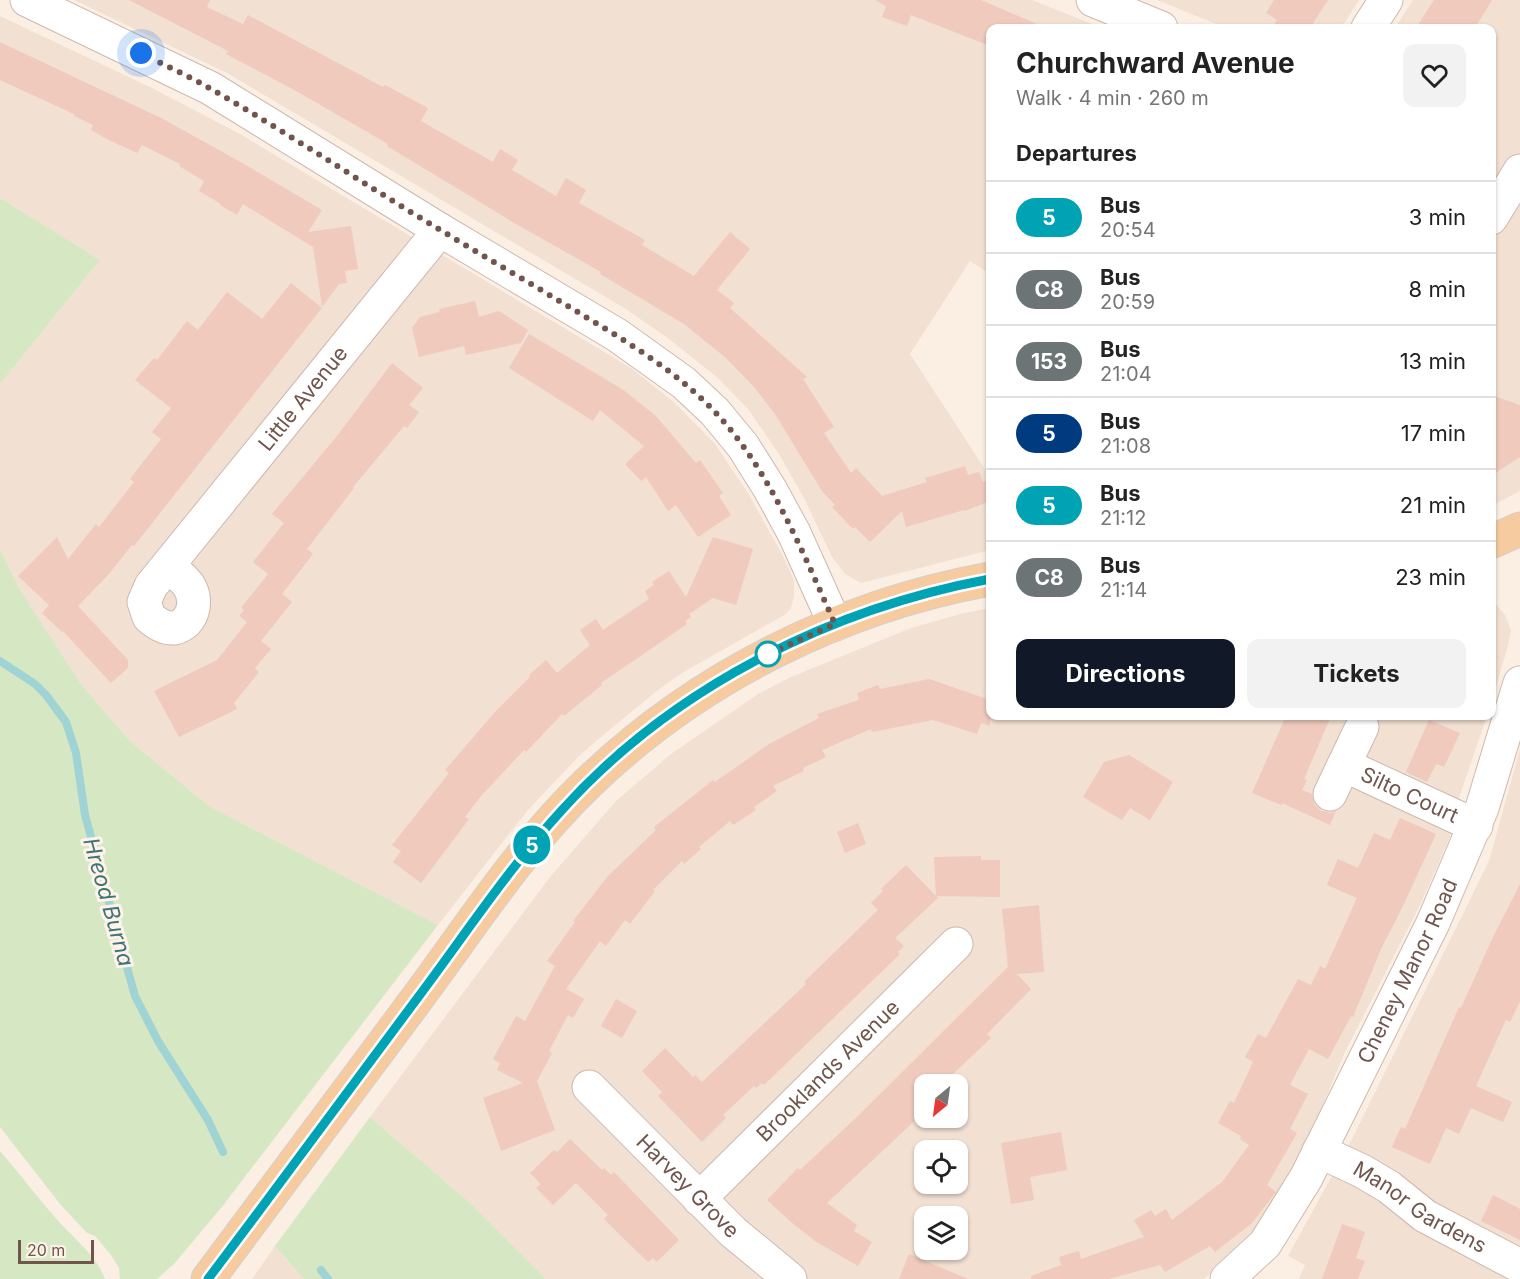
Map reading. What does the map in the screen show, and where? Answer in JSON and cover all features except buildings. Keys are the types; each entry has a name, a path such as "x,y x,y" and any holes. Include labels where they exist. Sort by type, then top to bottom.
{"main road":[{"path":"208,1279 505,878 581,790 649,730 687,702 770,653 835,624 899,603 986,580"}],"street":[{"path":"27,0 210,88 440,230 617,335 684,383 715,412 743,446 770,489 794,533 835,624"},
{"path":"1093,0 1151,24"},
{"path":"1371,24 1386,0"},
{"path":"1496,210 1520,171"},
{"name":"Little Avenue","path":"168,566 440,230"},
{"name":"Cheney Manor Road","path":"1227,1279 1265,1244 1300,1188 1433,922 1476,826 1508,769 1520,683"},
{"name":"Silto Court","path":"1330,794 1362,727"},
{"name":"Silto Court","path":"1344,765 1476,826"},
{"name":"Brooklands Avenue","path":"699,1199 956,944"},
{"name":"Harvey Grove","path":"589,1087 733,1232 790,1279"},
{"name":"Manor Gardens","path":"1319,1150 1389,1187 1425,1216 1520,1266"},
{"path":"1265,1244 1268,1260 1265,1279"}],"shaded area":[{"path":"74,0 1032,0 1092,24 986,24 986,271 970,261 910,354 986,471 986,551 861,583 845,574 832,557 805,500 779,454 748,409 718,378 669,339 626,309 227,73"},
{"path":"1157,0 1359,0 1344,24 1216,24"},
{"path":"1413,0 1520,0 1520,491 1496,503 1496,24 1398,24"},
{"path":"0,16 152,88 240,134 631,368 675,403 715,444 748,493 783,556 794,580 794,597 791,608 786,614 682,673 596,741 527,811 438,925 209,806 130,741 81,684 20,590 0,549 0,384 100,260 0,198"},
{"path":"1496,605 1505,615 1511,630 1496,686"},
{"path":"986,609 986,720 1486,720 1460,795 1450,837 1420,905 1344,1054 1291,1181 1245,1247 1224,1265 1203,1279 546,1279 468,1201 370,1117 550,877 616,801 671,754 758,694 791,677 911,628"},
{"path":"1520,749 1520,1279 1299,1279 1305,1265 1288,1256 1352,1139 1489,861"},
{"path":"275,1246 304,1279 252,1279"}],"green space":[{"path":"0,198 100,260 0,384"},
{"path":"0,549 20,590 81,684 130,741 209,806 438,925 221,1208 174,1264 157,1279 120,1279 119,1268 111,1255 95,1236 87,1233 60,1204 0,1127"},
{"path":"370,1117 468,1201 546,1279 304,1279 275,1246"},
{"path":"0,1151 53,1215 92,1256 105,1279 0,1279"}],"waterway":[{"name":"Hreod Burna","path":"0,661 35,684 66,722 76,753 85,815 135,996 158,1041 208,1120 223,1152"},
{"name":"Hreod Burna","path":"321,1270 328,1279"}],"bus line":[{"name":"5","path":"208,1279 505,878 561,811 588,783 649,730 687,702 770,653 835,624 940,591 986,580"}],"route":[{"path":"141,53 210,88 275,126 440,230 617,335 684,383 715,412 743,446 770,489 794,533 835,624 768,654"}]}
